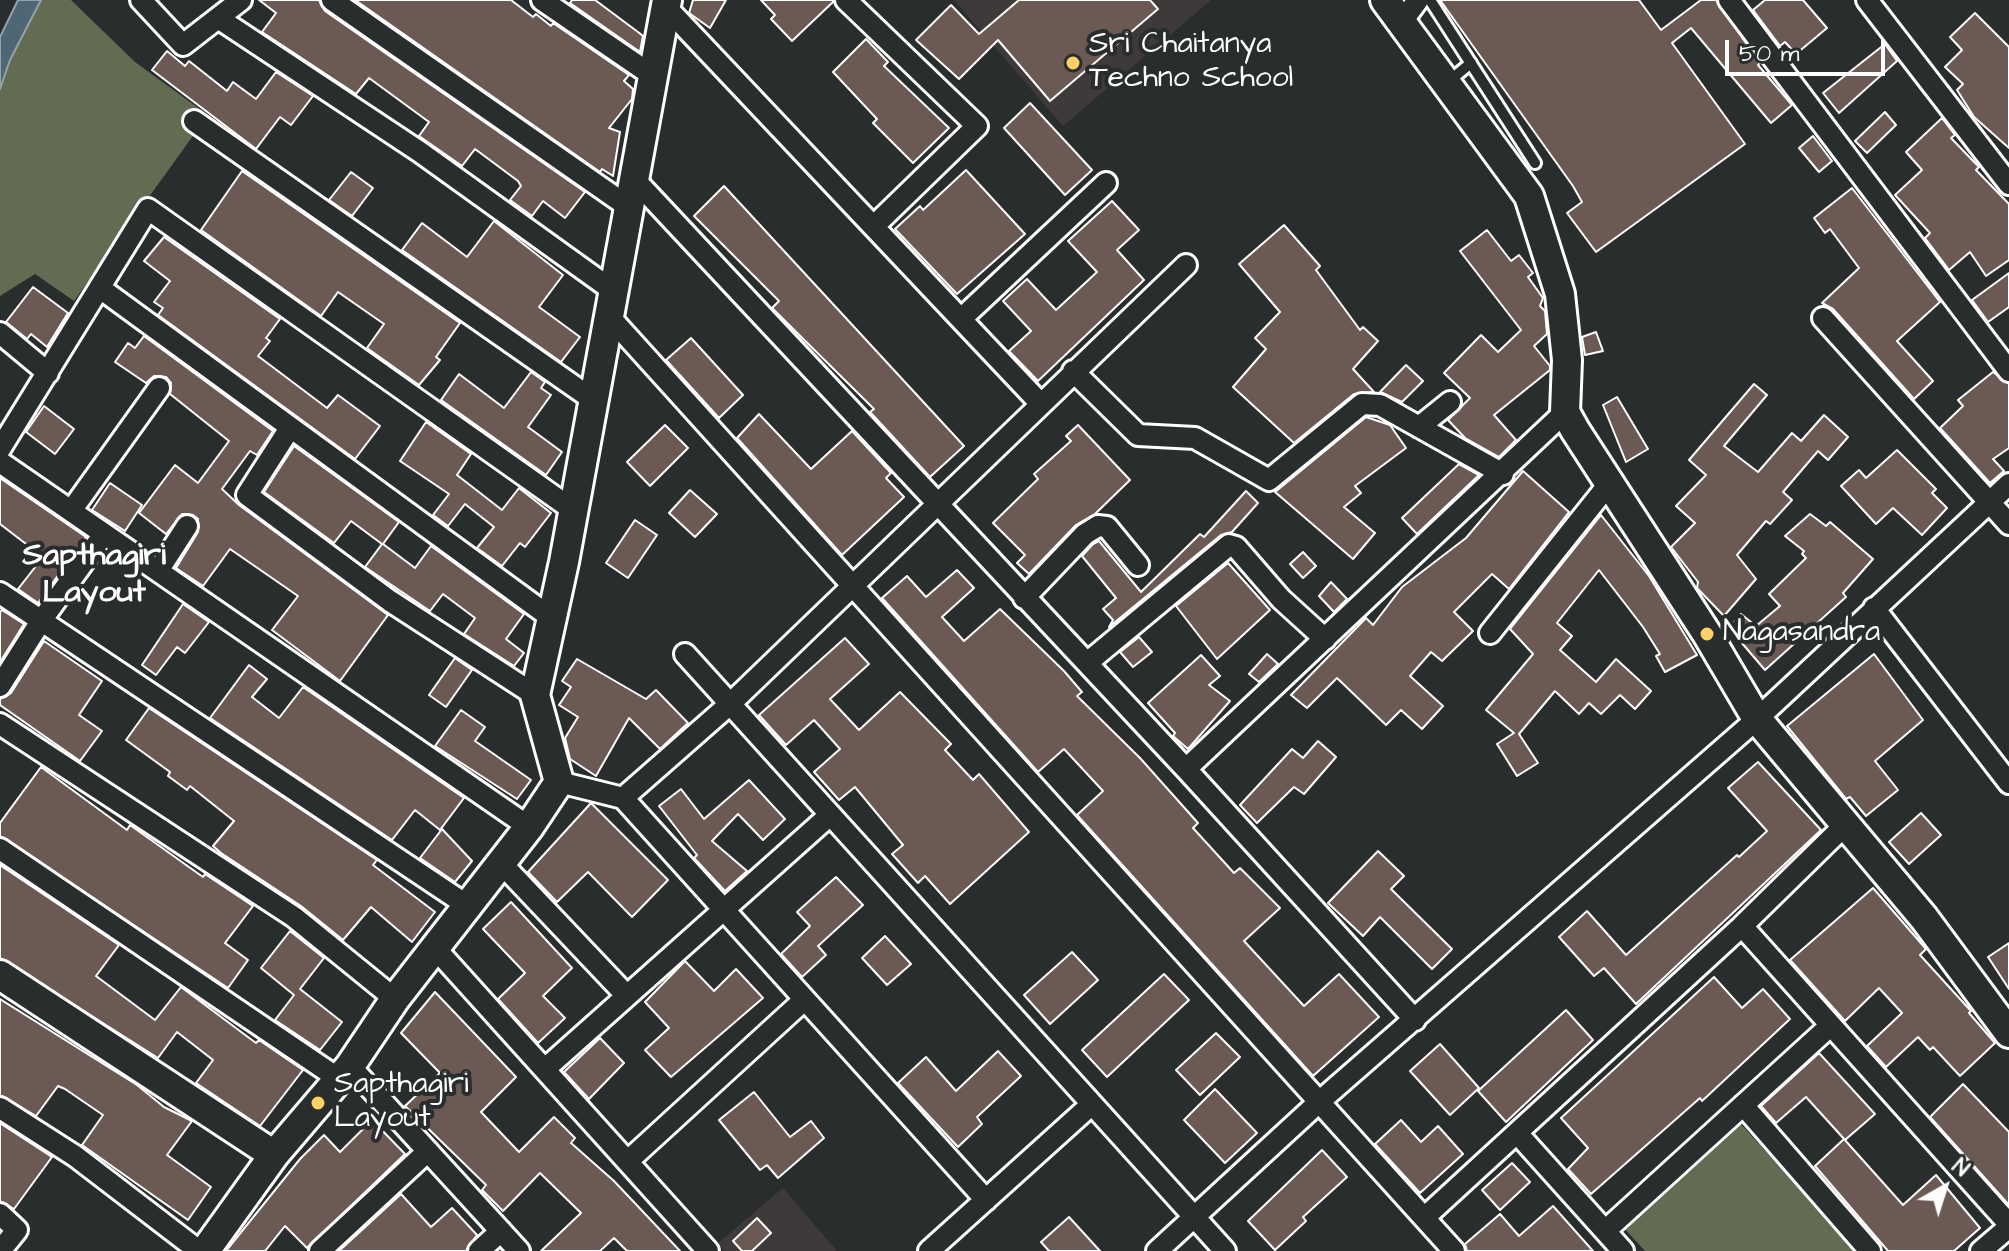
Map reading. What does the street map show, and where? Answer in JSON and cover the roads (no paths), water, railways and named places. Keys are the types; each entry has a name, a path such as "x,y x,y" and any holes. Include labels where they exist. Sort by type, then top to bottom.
{"street":[{"path":"141,0 183,45 241,0"},
{"path":"332,0 633,194 1087,663 1415,1020"},
{"path":"542,0 653,76"},
{"path":"846,0 977,126 874,226"},
{"path":"1385,0 1529,196 1560,294 1567,360 1565,412 1608,485 1707,634 1757,719 1924,918 2009,1033"},
{"path":"1401,23 1418,0"},
{"path":"1729,0 2009,371"},
{"path":"1867,0 2009,184"},
{"path":"205,1251 274,1155 345,1072 395,999 529,827 559,782 535,695 633,194 666,3"},
{"path":"666,3 1040,403"},
{"path":"218,18 420,152 610,302 852,585 1454,1251"},
{"path":"194,121 592,399"},
{"path":"961,319 1106,183"},
{"path":"0,449 148,209 573,510"},
{"path":"623,798 730,704 1186,265"},
{"path":"100,288 550,617"},
{"path":"1823,318 2009,524"},
{"path":"0,333 48,373"},
{"path":"1073,371 1138,435 1195,438 1269,480 1362,404 1380,405 1503,474"},
{"path":"71,511 159,388"},
{"path":"1419,427 1450,402"},
{"path":"1186,769 1503,474 1565,412"},
{"path":"290,428 247,495 390,601 535,695"},
{"path":"0,462 529,827"},
{"path":"1157,1251 1319,1102 1757,719 2009,484"},
{"path":"1490,633 1608,485"},
{"path":"158,571 187,526"},
{"path":"1024,598 1085,534 1098,526 1107,527 1138,565"},
{"path":"0,686 41,621 104,534"},
{"path":"1087,663 1229,545 1236,547 1281,599 1325,639"},
{"path":"0,593 468,906"},
{"path":"1874,608 2009,783"},
{"path":"685,654 1225,1251"},
{"path":"0,724 294,917 395,999"},
{"path":"559,782 623,798 986,1200"},
{"path":"545,1069 830,815"},
{"path":"1424,1218 1742,926 1845,825"},
{"path":"0,849 345,1072 428,1151 519,1251"},
{"path":"501,863 627,996"},
{"path":"1742,926 2009,1225 1981,1251"},
{"path":"435,948 708,1251"},
{"path":"0,975 274,1155"},
{"path":"628,1161 804,1000"},
{"path":"1605,1231 1830,1026"},
{"path":"929,1251 1092,1104"},
{"path":"1743,1105 1870,1251"},
{"path":"0,1108 75,1156 199,1251"},
{"path":"1517,1133 1623,1251"},
{"path":"320,1251 428,1151"},
{"path":"0,1214 17,1230 0,1251"},
{"path":"479,1251 501,1231"}],"lane":[{"path":"1430,0 1535,163"},
{"path":"1446,84 1471,63"}],"water":[{"path":"18,0 41,0 10,60 0,89 0,37"}],"place":[{"name":"Sri Chaitanya Techno School","path":"1073,63"},
{"name":"Nagasandra","path":"1707,634"},
{"name":"Sapthagiri Layout","path":"318,1103"}],"district":[{"name":"Sapthagiri Layout","path":"94,576"}]}
